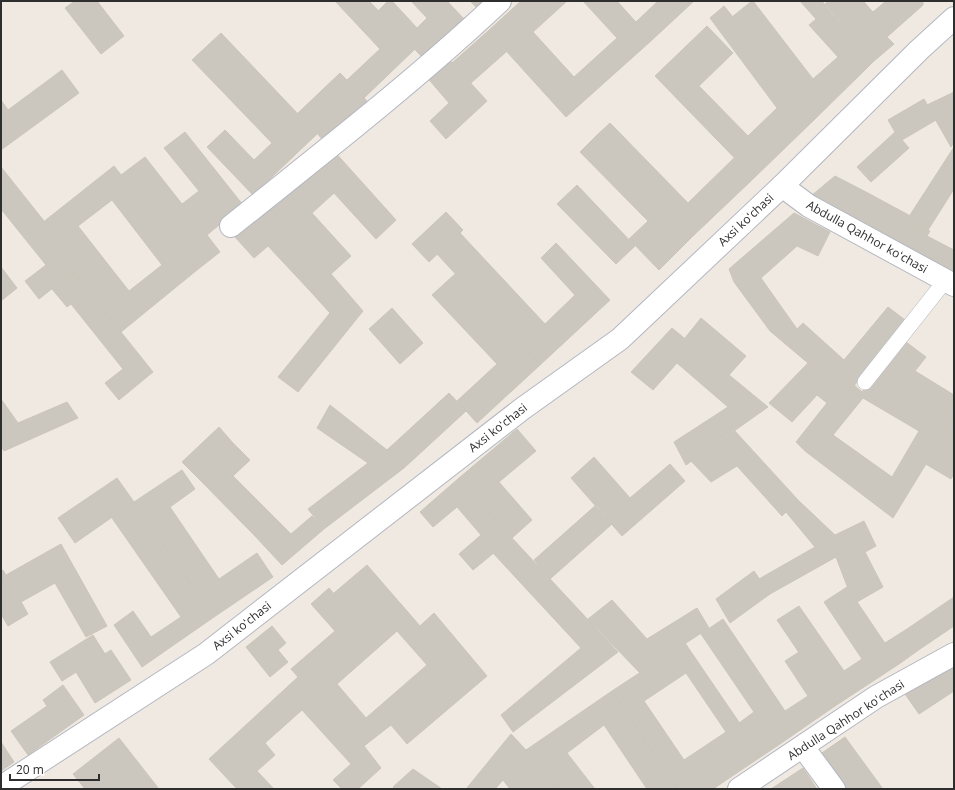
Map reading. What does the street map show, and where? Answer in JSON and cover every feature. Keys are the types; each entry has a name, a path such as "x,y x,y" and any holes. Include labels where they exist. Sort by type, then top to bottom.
{"street":[{"path":"231,226 359,124 471,28 500,1"},
{"name":"Axsi koʻchasi","path":"1,787 206,654 522,409 620,339 782,186 919,50 954,18"},
{"name":"Abdulla Qahhor koʻchasi","path":"782,186 809,206 949,283"},
{"name":"Abdulla Qahhor koʻchasi","path":"739,789 876,697 954,654"},
{"path":"803,747 834,789"}],"lane":[{"path":"865,382 949,283"}],"building":[{"path":"75,1 97,1 124,36 101,54 65,8"},
{"path":"335,1 369,1 415,49 364,98 347,80 380,49"},
{"path":"388,1 392,1 417,28 427,18 411,1 447,1 465,20 424,59 378,11"},
{"path":"470,1 489,1 480,11"},
{"path":"521,1 567,1 533,32 574,77 617,38 583,1 617,1 652,40 566,117 488,31"},
{"path":"658,1 694,1 652,40 636,22"},
{"path":"752,1 813,79 838,57 809,25 828,9 874,61 815,119 732,17"},
{"path":"800,1 822,1 828,9 816,19"},
{"path":"829,1 863,1 873,12 886,1 923,1 923,5 887,37 894,44 874,61 825,4"},
{"path":"724,6 815,119 754,178 655,76 707,26 733,53 699,86 748,136 777,108 710,18"},
{"path":"488,31 506,52 471,83 452,63"},
{"path":"221,33 317,134 253,195 207,147 225,130 254,160 272,143 192,60"},
{"path":"446,56 487,101 446,139 430,121 449,103 425,75"},
{"path":"62,70 79,93 1,150 1,100 8,110"},
{"path":"340,73 369,103 326,143 298,113"},
{"path":"954,92 954,112 944,118 954,127 954,142 951,147 927,105"},
{"path":"924,99 936,120 902,140 888,120"},
{"path":"954,112 954,127 944,118"},
{"path":"610,123 688,203 734,158 754,178 693,236 596,136"},
{"path":"185,132 243,205 207,235 220,252 197,270 121,175 145,157 182,204 199,191 164,148"},
{"path":"895,132 909,148 871,182 857,167"},
{"path":"596,136 693,236 659,270 629,239 648,221 580,152"},
{"path":"954,147 954,189 928,230 914,223 916,219 910,215"},
{"path":"333,150 396,220 376,239 334,193 312,213 351,256 331,274 269,207"},
{"path":"114,166 197,270 121,332 37,227","holes":["112,200 162,265 129,291 78,226"]},
{"path":"1,167 44,221 37,227 73,272 39,299 25,281 46,265 1,209"},
{"path":"835,176 866,192 852,219 811,196"},
{"path":"577,185 635,246 616,264 557,204"},
{"path":"866,192 916,219 902,245 852,219"},
{"path":"269,207 331,274 311,292 268,246 254,258 235,237"},
{"path":"446,212 463,230 429,262 412,244"},
{"path":"794,213 830,232 818,256 797,246 761,278 797,329 803,323 844,360 888,307 905,320 850,391 811,360 808,363 770,331 734,282 729,269"},
{"path":"914,223 930,231 927,236 954,250 954,272 902,245"},
{"path":"460,233 545,324 575,295 541,258 556,243 610,300 540,365 437,254"},
{"path":"1,267 17,288 1,301"},
{"path":"73,272 153,372 119,400 105,383 123,369 71,304 67,307 52,289"},
{"path":"331,274 363,311 298,392 278,377 330,313 311,292"},
{"path":"455,274 540,365 477,423 457,401 497,364 432,295"},
{"path":"392,308 423,343 400,364 369,329"},
{"path":"701,318 746,356 729,375 685,338"},
{"path":"672,328 768,407 686,465 674,442 728,407 677,363 653,390 631,372"},
{"path":"906,342 926,357 915,371 954,395 954,418 877,374"},
{"path":"811,360 850,391 805,451 796,442 827,403 817,395 792,422 769,403"},
{"path":"877,374 952,417 924,463 926,464 893,518 805,451 854,385 862,392","holes":["863,398 919,431 892,477 833,435"]},
{"path":"449,393 466,411 416,457 399,439"},
{"path":"1,399 18,423 67,402 78,418 4,451 1,446"},
{"path":"330,405 387,450 404,468 324,529 308,509 368,463 317,428"},
{"path":"952,417 954,418 954,474 951,479 924,463"},
{"path":"219,427 233,443 197,477 182,462"},
{"path":"517,429 536,451 499,482 532,520 512,538 459,478"},
{"path":"734,430 798,500 782,516 737,466 711,482 691,461"},
{"path":"399,439 416,457 404,468 387,450"},
{"path":"233,443 250,460 233,476 275,518 254,535 197,477"},
{"path":"594,457 630,498 670,464 685,481 622,536 571,478"},
{"path":"182,470 195,489 170,507 219,579 257,553 273,577 214,617 134,502"},
{"path":"117,478 134,502 75,543 58,518"},
{"path":"459,478 512,538 473,570 459,554 481,535 457,507 433,527 420,512"},
{"path":"798,500 835,535 864,521 876,546 865,552 883,587 857,602 849,591 836,557 770,594 759,579 815,547 786,512"},
{"path":"134,502 214,617 142,667 114,625 133,611 151,637 181,617 112,518"},
{"path":"596,505 612,524 550,579 534,560"},
{"path":"312,516 324,529 282,565 254,535 275,518 291,534"},
{"path":"512,538 618,652 513,732 501,715 581,648 493,553"},
{"path":"61,544 107,626 86,637 55,583 21,602 6,575"},
{"path":"367,565 420,626 434,613 487,676 407,744 391,725 364,746 306,686 368,633 334,593","holes":["397,631 427,665 366,718 337,684"]},
{"path":"3,570 28,614 8,626 1,614 1,571"},
{"path":"754,571 770,594 730,623 716,599"},
{"path":"847,587 899,664 835,706 777,620 799,606 844,671 862,659 824,602"},
{"path":"329,588 368,633 306,686 291,669 335,631 311,604"},
{"path":"954,597 954,626 920,649 907,629"},
{"path":"612,600 647,639 697,608 709,628 640,673 588,619"},
{"path":"723,619 785,711 808,696 785,661 799,652 835,706 777,746 701,634"},
{"path":"272,626 286,643 278,650 288,662 270,677 246,647"},
{"path":"907,629 920,649 899,664 885,643"},
{"path":"93,635 105,654 62,681 50,662"},
{"path":"685,643 762,756 713,789 678,789 612,691","holes":["686,673 726,732 684,760 644,701"]},
{"path":"111,650 131,680 95,703 76,672"},
{"path":"954,661 954,691 919,714 905,694"},
{"path":"298,677 364,746 381,768 358,789 342,789 333,780 351,764 302,710 265,743 275,755 257,771 274,789 237,789 209,759"},
{"path":"63,685 84,715 28,755 11,731 47,706 43,700"},
{"path":"612,691 678,789 647,789 604,725 567,753 595,789 556,789 526,750"},
{"path":"754,712 777,746 762,756 739,723"},
{"path":"511,734 526,750 503,780 495,789 466,789"},
{"path":"845,737 883,789 844,789 819,755"},
{"path":"119,738 159,789 85,789 73,774"},
{"path":"1,742 14,762 1,771"},
{"path":"526,750 556,789 510,789 503,780"},
{"path":"803,768 817,789 771,789"},
{"path":"413,769 442,789 395,789 393,787"}]}
